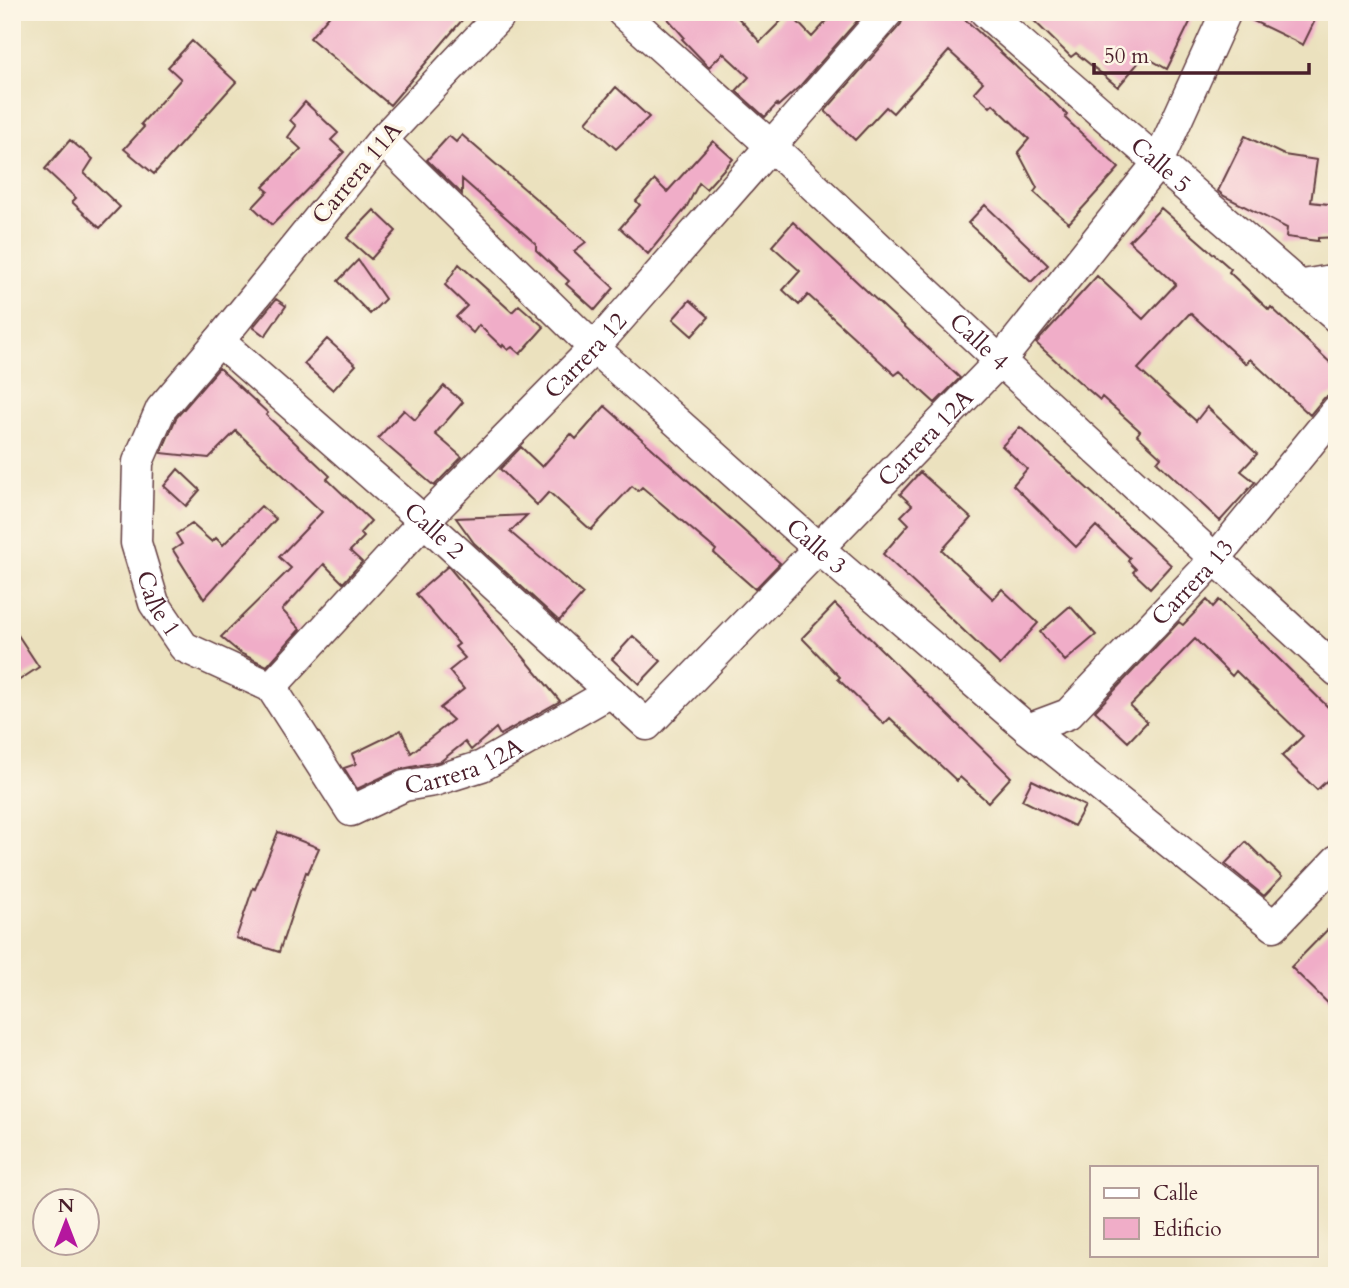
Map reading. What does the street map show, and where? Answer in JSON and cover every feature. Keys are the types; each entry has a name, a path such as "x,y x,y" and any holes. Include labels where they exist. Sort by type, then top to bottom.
{"street":[{"name":"Carrera 11A","path":"219,341 382,140 503,12"},
{"name":"Calle 4","path":"622,12 770,145 1337,671"},
{"name":"Carrera 12","path":"271,687 424,521 594,348 888,12"},
{"name":"Calle 5","path":"985,12 1337,318"},
{"name":"Carrera 12A","path":"647,725 1000,361 1157,164 1227,12"},
{"name":"Calle 3","path":"382,140 594,348 818,548 1028,729 1274,926 1337,860"},
{"path":"1298,286 1337,279"},
{"name":"Calle 2","path":"219,341 424,521 647,725"},
{"name":"Calle 1","path":"219,341 161,409 138,462 136,543 154,603 184,647 271,687"},
{"name":"Carrera 13","path":"1028,729 1068,713 1215,559 1337,411"},
{"name":"Carrera 12A","path":"271,687 351,811 404,786 434,781 482,766 611,692"}],"building":[{"path":"332,12 469,12 390,105 310,38"},
{"path":"662,12 733,12 760,42 789,13 812,37 835,12 865,12 800,86 765,117 736,91 749,77 723,53 709,67 682,39 684,37"},
{"path":"905,12 957,12 1053,101 1067,115 1065,118 1119,168 1069,223 1034,192 1037,188 1018,152 1029,139 993,104 990,107 974,92 983,82 949,51 893,113 886,107 855,140 825,111 901,24"},
{"path":"1025,12 1195,12 1167,69 1144,56 1118,87 1076,53 1071,57"},
{"path":"1243,12 1319,12 1303,45 1243,16"},
{"path":"192,41 236,82 154,174 124,149 144,127 141,124 181,79 168,67"},
{"path":"616,87 649,117 616,149 586,122"},
{"path":"305,102 338,133 331,140 344,152 272,225 253,207 268,191 263,187 301,149 288,137 296,126 290,120"},
{"path":"462,135 586,242 574,251 614,288 595,310 566,284 569,281 536,250 536,244 462,179 462,194 427,160 449,136 456,142"},
{"path":"1245,136 1284,155 1317,160 1311,202 1337,205 1337,237 1318,238 1318,241 1286,237 1287,228 1218,191"},
{"path":"70,140 93,159 84,173 120,207 100,228 72,202 76,198 45,169"},
{"path":"713,141 733,159 706,189 699,183 686,208 648,254 620,228 640,205 636,201 655,180 667,192"},
{"path":"985,205 1048,265 1031,282 968,223"},
{"path":"1161,208 1231,269 1229,272 1269,310 1271,307 1337,369 1337,393 1324,398 1310,415 1250,359 1246,364 1190,313 1138,369 1196,421 1207,407 1257,454 1241,471 1255,482 1220,521 1157,462 1161,457 1137,435 1140,431 1102,397 1100,400 1036,343 1097,276 1143,319 1176,284 1129,241"},
{"path":"374,210 396,231 371,259 347,238"},
{"path":"793,222 960,378 935,403 900,371 895,375 808,295 799,305 783,290 800,271 772,246"},
{"path":"358,260 385,299 370,314 338,281"},
{"path":"459,264 512,312 519,305 544,327 520,354 512,347 508,350 503,345 502,347 479,325 473,333 456,317 467,306 445,285"},
{"path":"276,299 286,306 265,336 253,327"},
{"path":"690,300 709,317 692,336 673,319"},
{"path":"327,339 356,365 333,390 304,364"},
{"path":"219,368 268,413 266,415 330,476 327,479 371,521 360,533 364,537 350,551 362,562 343,583 324,564 282,610 300,629 267,666 240,653 221,637 291,568 279,557 322,512 236,431 209,458 161,453 176,418"},
{"path":"444,386 463,402 435,434 462,457 434,486 378,438 404,410 415,420"},
{"path":"605,406 780,563 755,589 714,553 716,550 642,487 638,491 632,486 591,530 549,492 537,505 500,469 521,447 542,467 571,434 576,439"},
{"path":"1020,427 1171,565 1150,588 1133,572 1136,569 1128,561 1130,558 1096,526 1076,547 1013,485 1027,469 1002,446"},
{"path":"178,469 200,490 186,506 164,486"},
{"path":"920,472 971,518 942,550 993,599 1002,589 1038,623 1000,665 883,554 909,524 901,516 912,505 900,494"},
{"path":"261,506 276,519 204,599 173,550 182,544 176,534 192,524 212,542 216,538 223,545"},
{"path":"527,515 510,532 583,594 559,621 474,543 456,518"},
{"path":"448,566 560,701 500,735 496,728 471,750 465,742 441,761 397,770 357,789 344,768 356,764 352,754 401,730 411,753 453,720 440,708 464,689 449,671 465,658 455,647 459,644 416,594"},
{"path":"1207,600 1213,607 1219,600 1337,716 1337,771 1317,790 1282,756 1303,736 1236,671 1232,676 1195,639 1130,706 1147,722 1128,742 1095,711 1179,622 1183,625"},
{"path":"835,604 1011,777 988,802 960,777 957,781 890,718 884,724 838,679 840,677 802,638"},
{"path":"1070,606 1096,635 1065,661 1040,632"},
{"path":"12,626 39,667 12,685"},
{"path":"633,636 661,661 639,684 612,659"},
{"path":"1032,780 1085,806 1074,826 1022,800"},
{"path":"278,832 319,848 308,873 306,872 279,952 236,938 253,888 255,889"},
{"path":"1246,842 1282,877 1264,896 1225,864"},
{"path":"1337,920 1337,1012 1291,967"}]}
